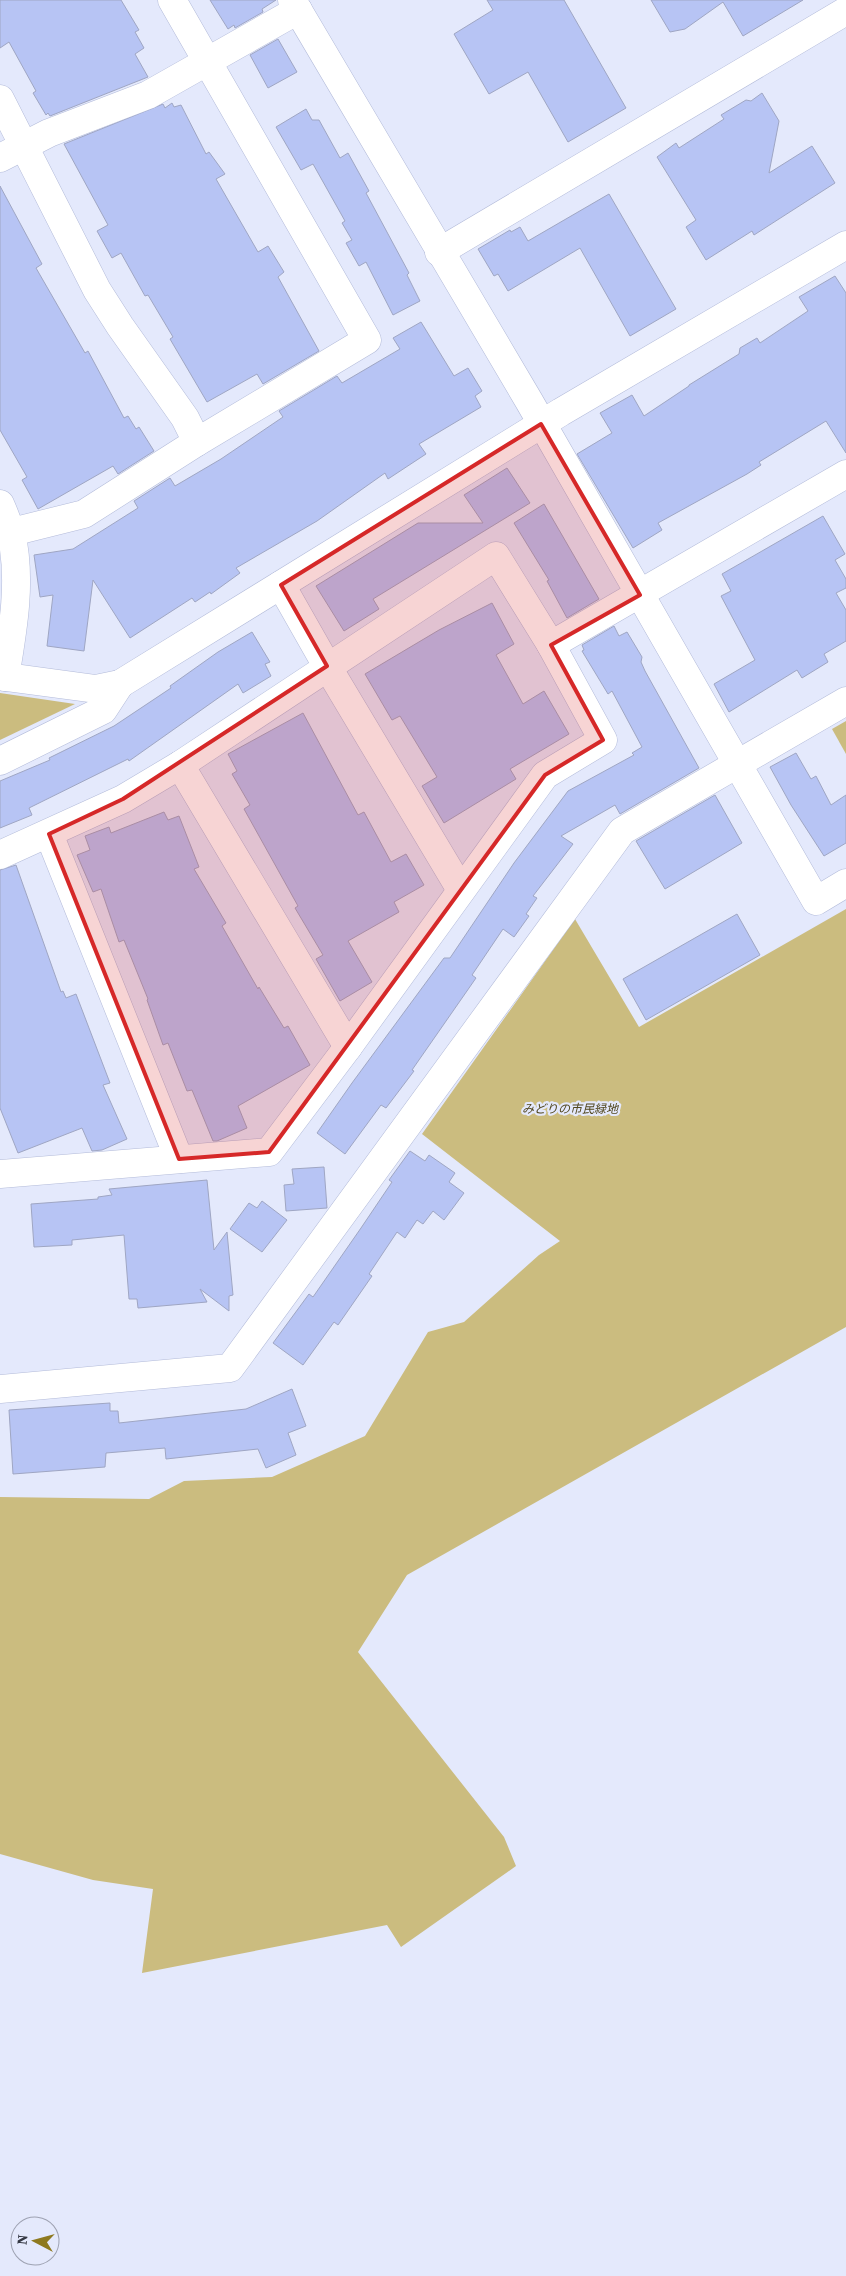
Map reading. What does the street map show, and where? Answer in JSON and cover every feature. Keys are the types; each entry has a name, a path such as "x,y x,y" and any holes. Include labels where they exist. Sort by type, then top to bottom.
{"street":[{"path":"5,534 84,514 197,442 367,340 172,0"},
{"path":"0,158 49,133 148,95 207,61 295,5 541,424 816,901 846,883"},
{"path":"439,252 846,12"},
{"path":"0,98 97,290 185,418 197,442"},
{"path":"0,504 5,534 15,566 15,610 3,676 96,689 120,684 541,424 846,245"},
{"path":"551,645 846,474"},
{"path":"0,855 123,799 180,765 496,556 551,645 603,740 545,775 348,1047 269,1152 0,1174"},
{"path":"281,585 327,666 461,890"},
{"path":"0,761 103,710 120,684"},
{"path":"0,1389 230,1368 622,831 846,701"},
{"path":"180,765 348,1047"},
{"path":"49,834 178,1159"}],"highlighted area":[{"path":"541,424 640,595 551,645 603,740 545,775 269,1152 179,1159 49,834 123,799 327,666 281,585"}],"green space":[{"path":"0,693 75,704 0,740"},
{"path":"846,721 846,754 832,729"},
{"name":"みどりの市民緑地","path":"846,909 846,1327 407,1575 358,1652 504,1837 516,1866 401,1947 387,1925 142,1973 153,1889 93,1880 0,1854 0,1497 149,1499 184,1481 272,1477 365,1436 428,1332 464,1322 539,1255 560,1241 422,1134 575,919 639,1027"}],"building":[{"path":"0,0 121,0 139,30 135,32 144,48 135,54 148,77 50,116 48,113 46,115 33,93 36,91 9,42 0,48"},
{"path":"210,0 276,0 262,9 263,12 235,28 234,25 228,29"},
{"path":"487,0 564,0 626,108 568,142 528,72 489,94 454,34 493,10"},
{"path":"651,0 803,0 743,36 723,2 685,29 670,32"},
{"path":"278,39 297,72 268,88 250,55"},
{"path":"762,93 779,121 769,173 812,146 835,183 754,235 752,231 706,260 686,227 696,220 657,157 676,143 679,148 724,119 721,115 746,100 751,101"},
{"path":"172,103 174,107 181,105 206,154 209,152 225,174 216,179 258,252 268,246 284,272 278,277 319,351 263,384 257,374 207,402 170,339 173,337 148,295 145,296 121,253 112,258 97,231 108,225 64,144 163,104 165,108"},
{"path":"306,109 312,120 319,120 340,158 348,153 369,191 366,193 409,273 407,275 420,301 393,315 366,262 359,266 346,243 352,240 342,223 345,221 313,164 301,170 276,127"},
{"path":"0,186 42,264 36,268 85,353 88,351 124,418 128,416 136,429 139,427 154,451 118,474 113,466 38,509 22,480 27,477 0,430"},
{"path":"609,194 676,309 630,336 580,248 508,291 498,274 494,276 478,249 510,230 511,232 520,227 528,241"},
{"path":"835,276 846,293 846,453 826,421 759,462 761,465 747,474 658,523 662,530 633,548 577,454 612,433 600,413 632,395 644,416 739,354 740,348 757,338 760,343 808,311 799,297"},
{"path":"421,322 454,376 468,368 482,391 475,396 481,407 419,444 426,454 388,479 385,473 317,521 236,568 240,573 211,594 210,592 195,602 192,598 130,638 93,580 84,651 47,646 53,595 40,597 34,555 73,549 138,508 134,501 170,478 175,486 221,459 283,417 279,411 337,376 342,383 400,349 393,338"},
{"path":"507,468 530,503 373,599 379,609 344,631 316,586 418,523 483,523 464,495"},
{"path":"544,504 599,599 567,618 547,581 549,580 514,523"},
{"path":"823,516 845,554 835,560 846,579 846,588 836,593 846,610 846,641 824,654 828,662 802,678 797,670 729,712 714,684 755,660 721,596 731,591 722,574"},
{"path":"492,603 514,644 496,655 523,704 544,691 569,734 510,769 516,779 444,823 422,786 437,777 400,716 392,720 365,674 439,630"},
{"path":"614,626 619,636 627,632 642,657 641,662 645,671 699,768 620,814 615,805 561,836 573,844 533,896 537,898 526,914 529,916 514,937 503,929 472,975 476,978 412,1070 414,1071 386,1108 381,1105 345,1154 317,1133 352,1083 444,958 450,958 514,863 568,791 634,755 632,753 642,747 612,691 608,694 582,651 584,650 582,645"},
{"path":"252,632 270,662 265,664 271,676 243,693 238,684 129,761 128,759 29,808 32,815 0,828 0,781 50,760 49,758 114,726 171,688 170,686 218,652"},
{"path":"303,713 358,815 364,812 391,862 406,854 424,885 394,902 399,912 348,941 372,982 340,1001 316,959 323,955 295,908 298,906 244,809 250,805 232,774 237,771 228,754"},
{"path":"796,753 811,779 816,776 831,805 846,795 846,843 824,856 791,805 770,767"},
{"path":"715,795 742,843 665,889 636,841"},
{"path":"164,812 168,820 179,816 199,867 194,869 226,923 222,926 258,989 259,987 284,1028 288,1026 310,1065 238,1106 247,1128 217,1141 213,1141 192,1090 187,1091 168,1043 163,1045 148,999 124,940 119,942 101,889 93,892 77,855 90,850 85,836 109,827 111,833"},
{"path":"16,865 61,992 63,991 66,998 76,994 110,1083 103,1085 127,1139 102,1150 92,1151 82,1128 18,1153 0,1108 0,870"},
{"path":"737,914 760,955 646,1020 623,979"},
{"path":"410,1151 425,1161 429,1155 455,1173 449,1182 464,1193 444,1220 433,1211 423,1224 417,1220 405,1238 397,1232 369,1274 372,1276 338,1325 334,1322 303,1365 273,1343 309,1294 313,1297 392,1182 389,1180"},
{"path":"324,1167 327,1208 286,1211 284,1185 294,1184 292,1169"},
{"path":"207,1180 214,1250 227,1232 233,1295 229,1296 229,1311 200,1289 207,1302 138,1308 137,1299 129,1299 124,1235 72,1240 72,1245 34,1247 31,1204 98,1199 98,1197 112,1195 109,1189"},
{"path":"262,1201 287,1220 262,1252 230,1229 249,1203 257,1208"},
{"path":"292,1389 306,1426 288,1433 296,1455 266,1468 258,1449 166,1459 165,1448 106,1453 105,1467 13,1474 9,1410 110,1403 110,1411 118,1411 119,1423 246,1409"}]}
